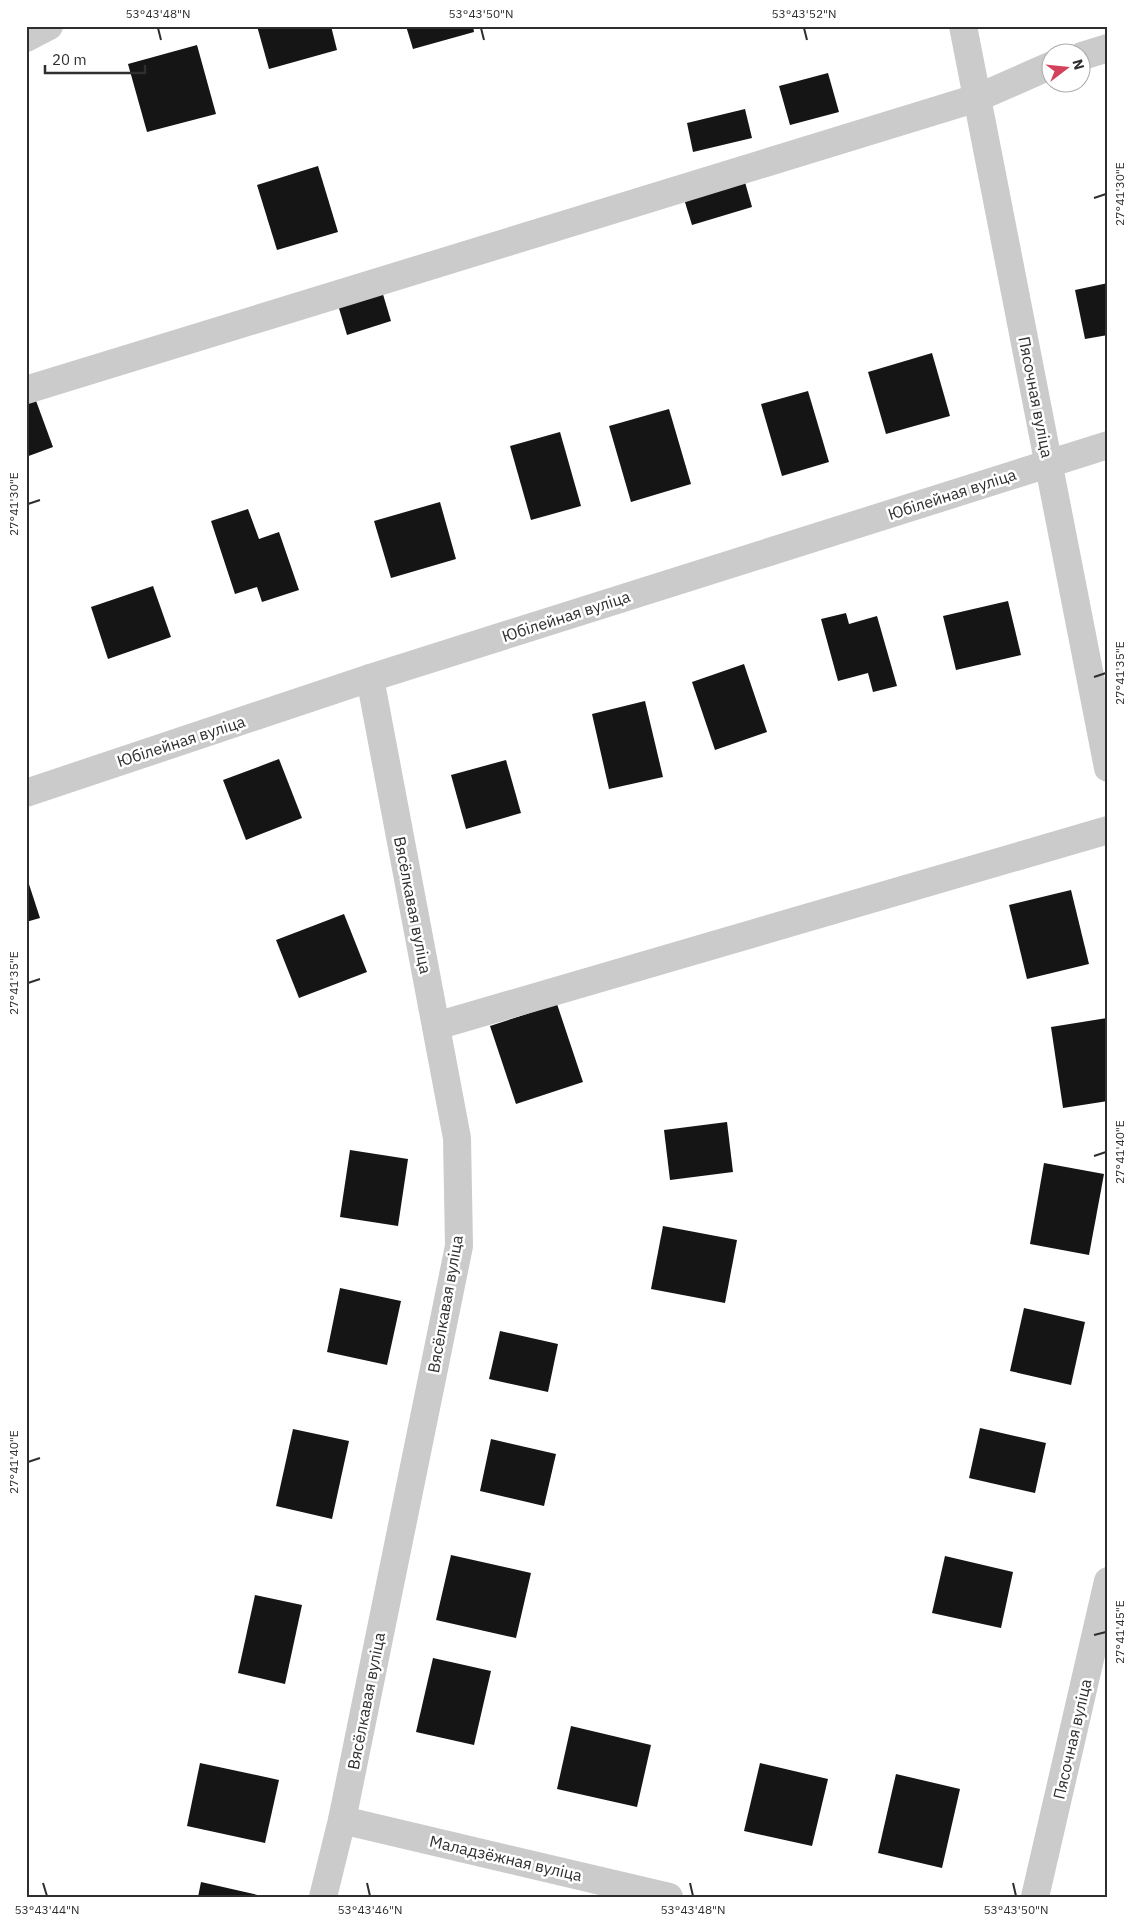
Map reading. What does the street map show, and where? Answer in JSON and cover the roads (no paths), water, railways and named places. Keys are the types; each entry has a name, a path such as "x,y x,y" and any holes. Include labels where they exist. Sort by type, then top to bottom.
{"street":[{"path":"26,38 48,26"},
{"name":"Пясочная вуліца","path":"963,26 1108,768"},
{"path":"1092,53 1108,48"},
{"path":"26,390 977,98 1042,69"},
{"name":"Юбілейная вуліца","path":"26,793 370,678 1108,445"},
{"name":"Вясёлкавая вуліца","path":"323,1897 342,1820 459,1246 457,1138 370,678"},
{"path":"436,1026 1108,830"},
{"name":"Пясочная вуліца","path":"1035,1897 1108,1581"},
{"name":"Маладзёжная вуліца","path":"342,1820 669,1897"}]}
